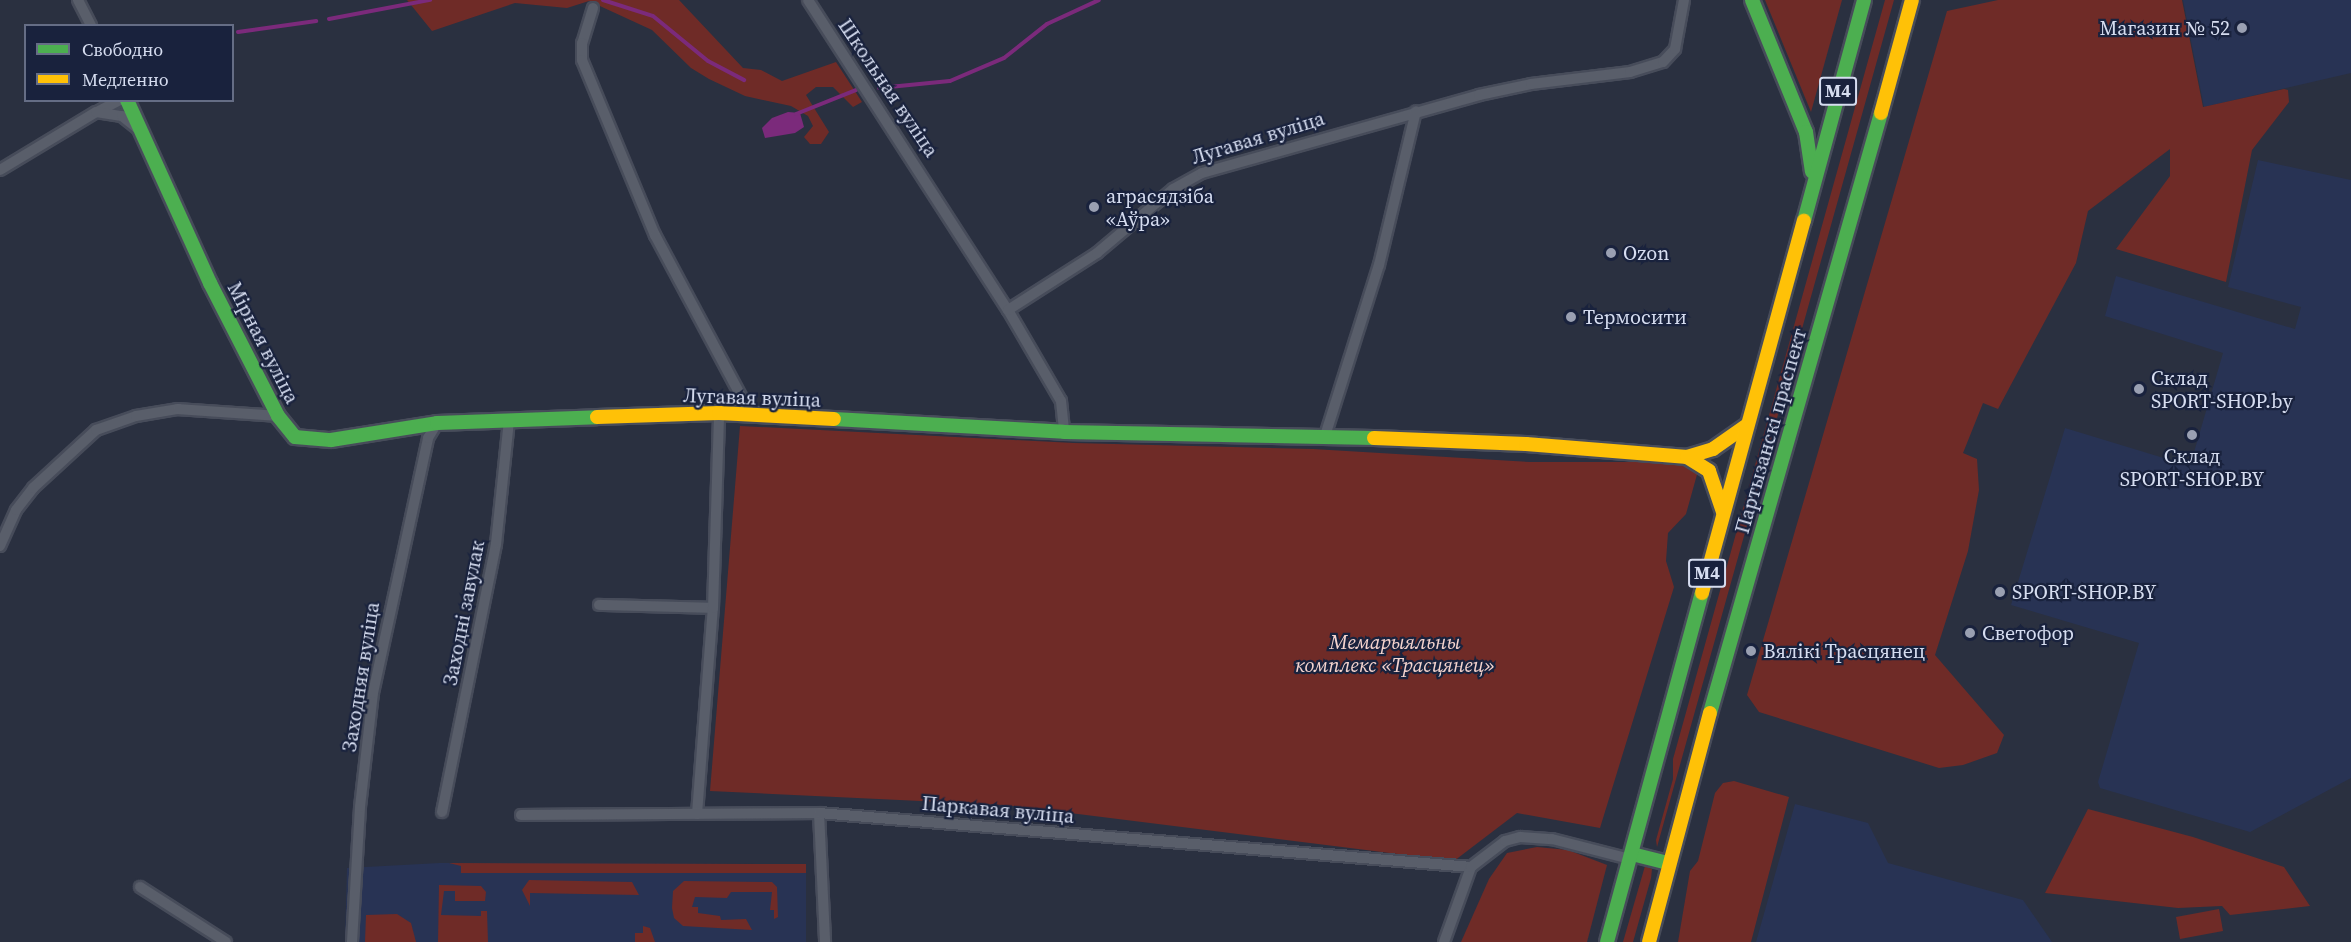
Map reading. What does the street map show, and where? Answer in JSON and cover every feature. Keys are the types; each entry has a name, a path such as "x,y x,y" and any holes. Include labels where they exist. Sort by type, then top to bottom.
{"main road":[{"path":"1752,0 1806,132 1813,182"},
{"name":"Партызанскі праспект","path":"1607,942 1863,0"},
{"name":"Партызанскі праспект","path":"1649,942 1669,863 1912,0"},
{"path":"1906,23 1919,0"},
{"name":"Мірная вуліца","path":"128,102 210,283 278,416 295,437 318,441 437,423"},
{"name":"Лугавая вуліца","path":"437,423 719,413 1064,432 1325,436 1526,444 1608,448 1687,457"},
{"path":"1687,457 1713,449 1746,426"},
{"path":"1687,457 1709,471 1723,512"},
{"path":"1631,856 1669,863"}],"street":[{"path":"78,0 90,24"},
{"name":"Школьная вуліца","path":"808,0 938,196 1008,310"},
{"name":"Лугавая вуліца","path":"1008,310 1097,253 1190,178 1416,111 1507,88 1630,72 1663,62 1675,50 1684,0"},
{"path":"593,9 582,43 582,60 655,235 751,415"},
{"path":"0,170 116,102"},
{"path":"1325,436 1379,265 1416,111"},
{"path":"96,112 123,116 141,132"},
{"path":"1008,310 1061,401 1064,432"},
{"path":"0,546 16,510 33,488 96,430 136,416 178,409 278,416"},
{"path":"697,814 713,608 719,413"},
{"name":"Заходні завулак","path":"442,812 496,544 509,420"},
{"name":"Заходняя вуліца","path":"352,942 360,807 373,693 428,438 437,423"},
{"path":"599,604 713,608"},
{"path":"819,813 825,942"},
{"name":"Паркавая вуліца","path":"521,815 819,813 1471,867"},
{"path":"1444,942 1471,867 1488,850 1520,837 1552,838 1631,856"},
{"path":"140,887 226,942"}],"shaded area":[{"path":"2183,0 2351,0 2351,73 2204,107"},
{"path":"788,112 800,113 804,127 795,133 765,138 762,128 772,118"},
{"path":"2258,160 2351,180 2351,778 2250,832 2100,788 2098,782 2139,643 2011,605 2065,428 2190,466 2223,353 2105,316 2116,276 2295,329 2301,307 2228,287"},
{"path":"1795,804 1868,823 1888,863 2023,900 2052,942 1756,942"},
{"path":"440,863 806,864 806,942 345,942 347,868"}],"green space":[{"path":"407,0 679,0 743,68 761,70 782,81 836,62 862,102 853,107 833,87 816,87 806,95 829,132 821,144 810,144 804,137 813,126 808,116 791,106 745,96 709,79 691,68 652,30 589,1 567,8 515,3 432,31"},
{"path":"1765,0 1842,0 1811,112"},
{"path":"1885,0 1894,0 1657,847 1656,840 1673,779 1673,759"},
{"path":"1998,0 2182,0 2203,107 2284,89 2288,90 2289,102 2252,150 2226,282 2116,249 2170,176 2170,149 2088,211 2076,263 1998,409 1983,403 1963,453 1977,459 1979,490 1968,551 1935,655 2004,735 1997,753 1963,765 1939,768 1759,712 1747,695 1947,11"},
{"name":"Мемарыяльны комплекс «Трасцянец»","path":"740,426 1074,443 1313,449 1530,462 1673,462 1691,465 1698,471 1686,514 1668,533 1666,561 1674,587 1600,828 1517,813 1454,861 1005,805 710,791"},
{"path":"1734,781 1789,797 1751,942 1678,942 1690,871 1698,861 1715,793 1723,783"},
{"path":"2088,809 2193,837 2284,867 2310,906 2230,915 2222,906 2178,908 2045,893"},
{"path":"1537,847 1568,850 1607,865 1587,942 1461,942 1489,879 1507,853"},
{"path":"449,863 806,864 806,873 461,873 461,866"},
{"path":"1645,866 1652,869 1651,878 1633,942 1623,942"},
{"path":"529,880 632,882 639,895 530,893 530,906 522,890"},
{"path":"684,881 772,882 777,887 778,917 774,919 774,910 770,910 772,892 731,892 727,898 695,897 692,907 698,907 698,913 720,916 721,920 746,919 752,930 683,926 674,918 672,908 673,891"},
{"path":"439,885 481,886 486,892 485,901 455,901 455,891 444,891 441,915 481,916 481,911 487,911 488,942 438,942"},
{"path":"2219,909 2223,931 2180,939 2176,917"},
{"path":"397,914 411,923 416,942 365,942 366,915"},
{"path":"643,926 650,928 655,942 635,942 635,933 643,933"}],"waterway":[{"path":"329,19 430,0"},
{"path":"603,0 653,16 708,61 744,80"},
{"path":"879,88 950,81 1004,58 1047,24 1099,0"},
{"path":"238,32 316,21"},
{"path":"796,114 856,90"}],"traffic: fast":[{"path":"1752,0 1806,132 1812,172"},
{"path":"1804,221 1864,0"},
{"path":"128,102 210,283 278,416 295,437 331,440 437,423 597,417"},
{"path":"1710,713 1881,113"},
{"path":"834,419 1064,432 1374,438"},
{"path":"1607,942 1702,593"},
{"path":"1632,854 1669,863"}],"traffic: slow":[{"path":"1881,113 1912,0"},
{"path":"1702,593 1804,221"},
{"path":"597,417 719,413 834,419"},
{"path":"1687,457 1713,449 1746,426"},
{"path":"1374,438 1526,444 1687,457"},
{"path":"1687,457 1709,471 1723,512"},
{"path":"1649,942 1710,713"}],"place":[{"name":"Магазин № 52","path":"2242,28"},
{"name":"аграсядзіба «Аўра»","path":"1094,207"},
{"name":"Ozon","path":"1611,253"},
{"name":"Термосити","path":"1571,317"},
{"name":"Склад SPORT-SHOP.by","path":"2139,389"},
{"name":"Склад SPORT-SHOP.BY","path":"2192,435"},
{"name":"SPORT-SHOP.BY","path":"2000,592"},
{"name":"Светофор","path":"1970,633"},
{"name":"Вялікі Трасцянец","path":"1751,651"}]}
